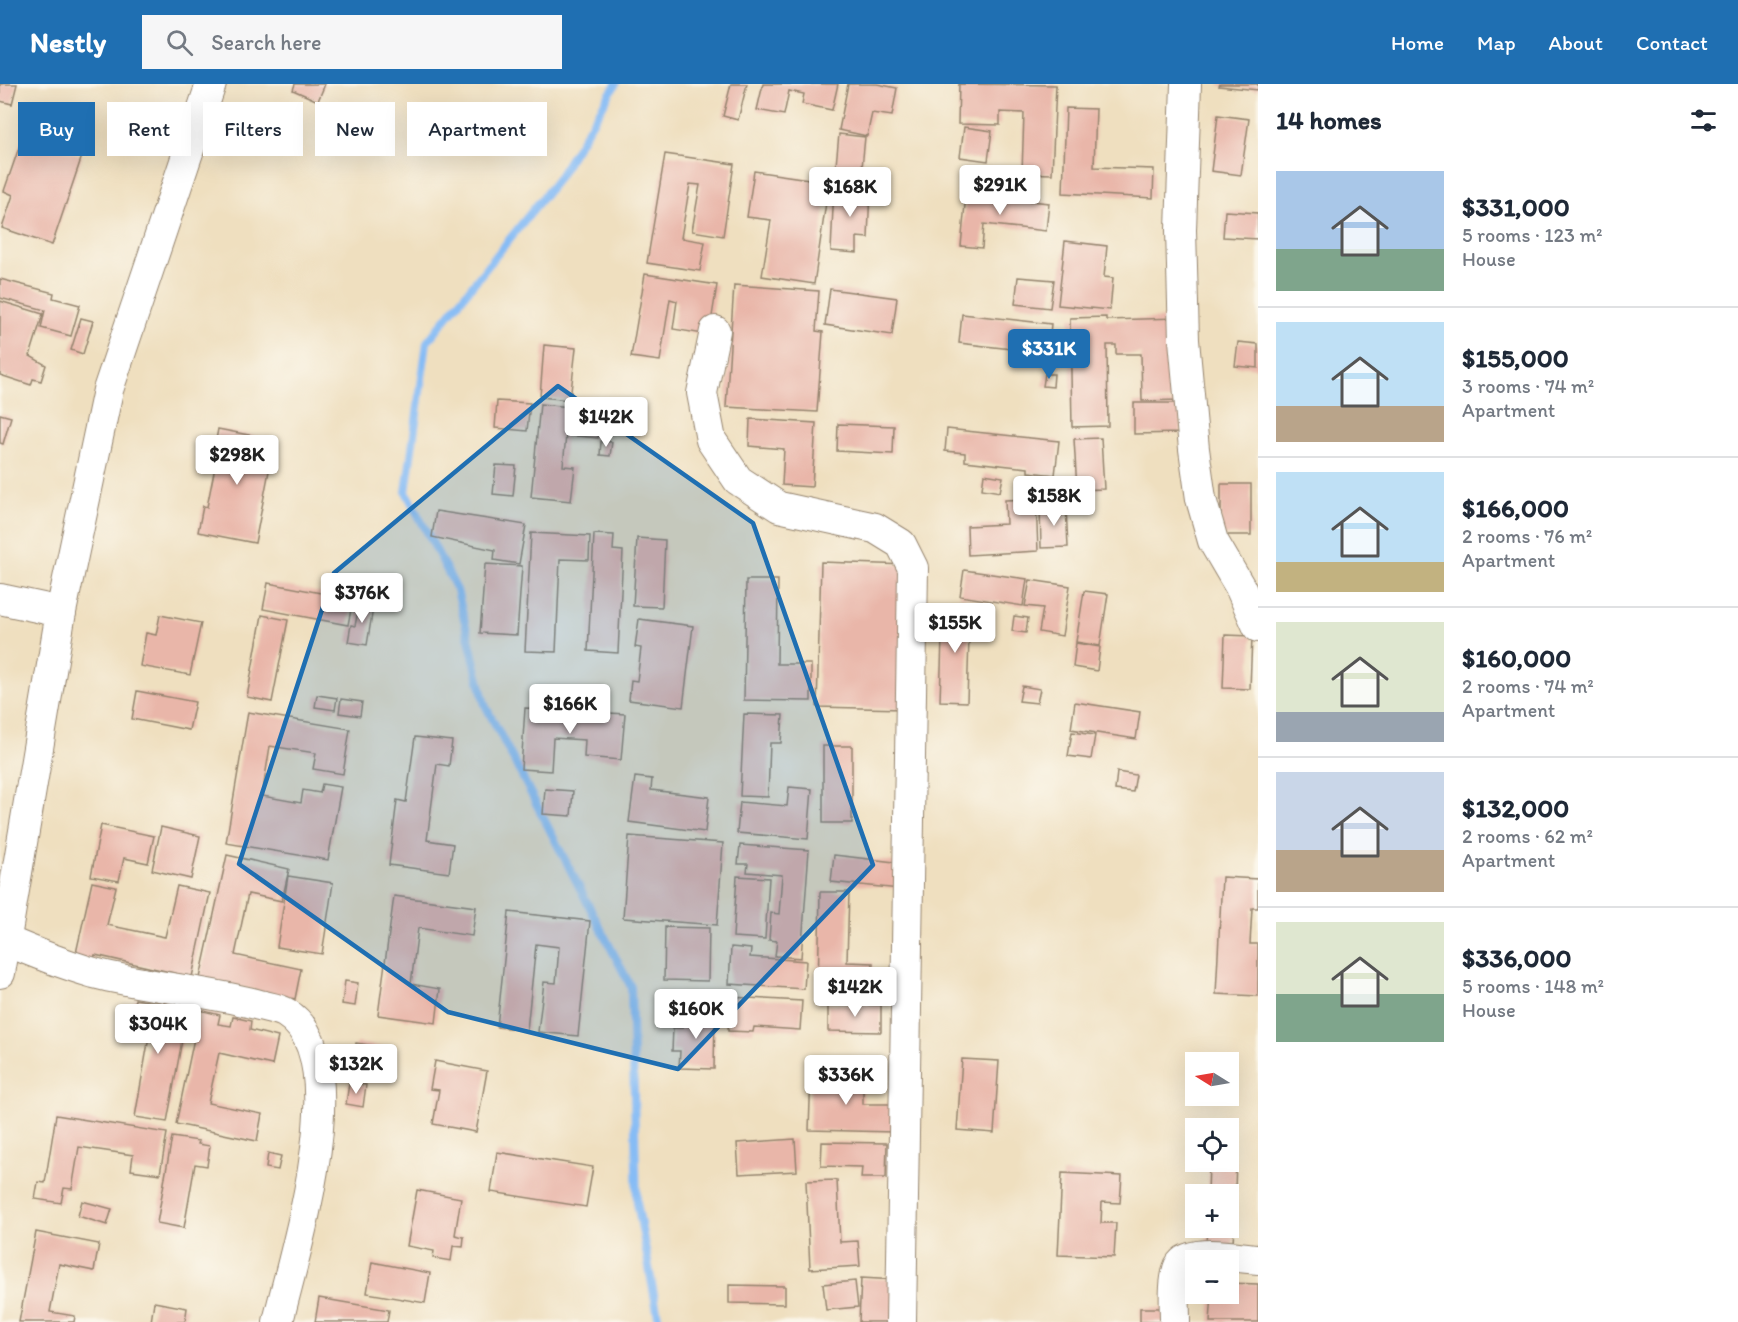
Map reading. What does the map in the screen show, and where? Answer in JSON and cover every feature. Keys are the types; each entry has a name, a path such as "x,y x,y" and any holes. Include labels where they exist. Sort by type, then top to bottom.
{"street":[{"path":"0,973 3,940 61,612 108,390 211,84"},
{"path":"1186,84 1181,230 1185,340 1194,449 1201,499 1213,541 1240,587 1258,627"},
{"path":"715,331 702,393 711,440 738,480 779,507 875,528 901,544 913,568 901,1322"},
{"path":"0,599 61,612"},
{"path":"3,940 94,973 242,1001 286,1013 306,1032 318,1063 320,1119 314,1163 278,1322"},
{"path":"1175,1322 1179,1268 1186,1258 1200,1255 1258,1259"}],"highlighted area":[{"path":"558,386 753,523 873,865 678,1069 448,1012 239,864 334,573"}],"building":[{"path":"0,84 17,84 12,104 0,101"},
{"path":"295,84 325,84 318,101 293,90"},
{"path":"731,84 747,84 738,120 723,116"},
{"path":"763,84 838,84 832,110 802,104 804,94 789,91 784,115 757,110"},
{"path":"848,84 877,84 897,88 892,116 872,113 867,136 839,130"},
{"path":"959,84 1056,85 1052,174 1022,173 1024,113 1000,112 1000,125 958,124"},
{"path":"1220,84 1258,84 1258,90 1219,86"},
{"path":"1066,108 1096,109 1094,167 1154,169 1153,198 1063,193"},
{"path":"1218,115 1249,119 1241,175 1211,171"},
{"path":"964,127 992,131 988,161 960,157"},
{"path":"839,134 865,137 861,178 835,176"},
{"path":"18,150 18,156 82,156 52,245 2,228 13,195 4,191"},
{"path":"665,154 734,164 723,236 692,231 700,185 690,184 681,238 705,242 700,271 647,263"},
{"path":"754,171 829,182 814,284 762,276 771,220 747,217"},
{"path":"988,175 1011,176 1011,189 987,188"},
{"path":"834,186 870,188 868,238 857,237 857,253 831,251"},
{"path":"966,194 1049,203 1046,231 984,224 982,248 961,246"},
{"path":"1225,211 1258,213 1258,239 1223,237"},
{"path":"1065,241 1107,246 1104,277 1113,278 1110,310 1058,305"},
{"path":"645,274 717,285 709,335 673,329 677,301 670,299 660,361 631,357"},
{"path":"1018,277 1054,280 1050,308 1015,304"},
{"path":"0,279 54,293 53,298 80,305 71,336 41,328 45,310 0,298"},
{"path":"734,285 819,291 816,331 823,332 817,412 726,407"},
{"path":"830,289 897,298 892,335 825,325"},
{"path":"0,301 43,314 30,356 46,365 41,381 33,379 31,385 0,375"},
{"path":"962,314 1051,324 1048,353 959,343"},
{"path":"1106,317 1106,320 1179,318 1180,400 1142,401 1141,354 1116,354 1116,345 1107,345 1108,426 1072,427 1070,318"},
{"path":"81,318 93,321 83,354 71,350"},
{"path":"1238,342 1258,344 1258,368 1235,366"},
{"path":"544,345 576,348 570,400 540,397"},
{"path":"1045,374 1054,374 1053,387 1043,386"},
{"path":"497,401 530,403 527,431 495,428"},
{"path":"1134,403 1180,403 1181,433 1134,434"},
{"path":"540,404 601,410 598,438 566,435 563,466 575,467 571,501 531,497"},
{"path":"0,414 11,417 3,444 0,443"},
{"path":"750,419 816,423 812,487 782,485 784,449 749,446"},
{"path":"838,424 894,426 893,454 837,451"},
{"path":"218,429 275,440 255,543 198,532 203,506 207,507 217,457 213,456"},
{"path":"947,429 1059,441 1055,475 1028,472 1028,468 965,461 965,453 945,451"},
{"path":"1101,438 1104,489 1077,490 1074,439"},
{"path":"601,441 612,442 610,456 600,455"},
{"path":"496,465 516,466 513,496 493,494"},
{"path":"984,474 1003,477 1000,492 982,489"},
{"path":"1221,484 1251,484 1251,535 1221,535"},
{"path":"1036,499 1038,551 968,555 967,526 1006,524 1005,500"},
{"path":"1066,506 1068,547 1041,548 1040,507"},
{"path":"436,511 526,525 519,564 494,560 495,550 432,537"},
{"path":"531,533 590,536 589,560 560,559 556,652 525,651"},
{"path":"594,534 614,535 613,550 623,551 618,653 588,651"},
{"path":"637,538 665,540 662,607 633,606"},
{"path":"821,562 908,565 904,709 817,707"},
{"path":"485,564 522,566 517,635 480,633"},
{"path":"964,570 1027,579 1023,606 960,596"},
{"path":"746,580 778,580 777,664 811,664 811,701 744,700"},
{"path":"1030,580 1070,586 1062,636 1039,632 1043,608 1025,606"},
{"path":"268,583 353,599 348,625 263,609"},
{"path":"1084,591 1108,594 1100,646 1076,642"},
{"path":"360,600 374,602 367,645 348,642 351,625 355,626"},
{"path":"943,606 970,607 967,702 940,701"},
{"path":"160,615 201,623 190,675 140,666 146,633 156,635"},
{"path":"262,615 288,620 272,702 247,697"},
{"path":"1014,616 1028,618 1026,633 1012,631"},
{"path":"639,619 693,626 683,707 629,700 631,680 637,681 641,648 635,647"},
{"path":"1225,635 1252,636 1250,689 1223,688"},
{"path":"1076,643 1100,647 1097,671 1073,667"},
{"path":"1022,686 1040,689 1037,703 1019,701"},
{"path":"137,691 195,702 189,730 132,719"},
{"path":"317,695 337,698 335,710 315,707"},
{"path":"341,699 362,702 360,716 339,713"},
{"path":"1075,702 1140,712 1136,739 1071,729"},
{"path":"525,708 625,714 621,760 584,757 585,740 553,738 551,771 521,769"},
{"path":"248,712 350,729 343,774 313,769 316,753 270,746 262,796 301,803 303,790 320,793 322,784 341,787 328,860 226,843"},
{"path":"744,714 783,715 781,743 770,743 768,797 740,796"},
{"path":"1072,732 1095,735 1091,759 1068,756"},
{"path":"415,737 452,741 449,766 437,764 427,840 453,844 449,873 389,865 397,800 406,802"},
{"path":"823,746 852,746 852,823 823,823"},
{"path":"1117,772 1136,775 1133,792 1115,790"},
{"path":"635,777 652,779 651,790 709,797 705,832 629,822"},
{"path":"789,787 812,789 808,839 737,833 740,802 787,806"},
{"path":"545,789 573,791 571,816 543,814"},
{"path":"101,825 154,836 148,863 124,858 119,881 91,876"},
{"path":"161,827 200,836 191,879 152,870"},
{"path":"629,836 723,843 717,925 623,918"},
{"path":"740,845 809,850 801,958 775,956 777,941 769,940 771,913 779,914 782,875 747,872 748,864 738,864"},
{"path":"227,855 289,869 282,901 248,894 235,955 301,969 295,999 200,978"},
{"path":"834,855 903,863 900,889 831,882"},
{"path":"288,876 333,883 322,954 277,947"},
{"path":"737,876 769,878 765,939 733,937"},
{"path":"1222,877 1258,879 1258,908 1252,908 1250,944 1258,944 1258,996 1216,994"},
{"path":"92,882 116,887 107,925 165,937 177,886 210,893 192,977 95,955 92,966 74,962"},
{"path":"820,892 849,892 847,962 873,963 872,991 818,990"},
{"path":"394,896 476,907 472,936 418,928 411,984 440,989 436,1023 378,1015"},
{"path":"509,912 590,921 578,1036 538,1032 544,982 556,983 559,947 536,944 527,1030 497,1027"},
{"path":"665,927 709,928 708,981 664,980"},
{"path":"731,947 751,949 750,957 806,961 804,989 729,984"},
{"path":"345,981 358,983 355,1006 342,1004"},
{"path":"730,997 802,1001 800,1030 754,1027 753,1032 728,1031"},
{"path":"135,999 188,1008 167,1122 135,1117 149,1037 129,1033"},
{"path":"828,1004 881,1005 881,1032 828,1031"},
{"path":"200,1010 220,1015 218,1024 231,1026 233,1017 251,1021 250,1030 278,1037 272,1065 219,1053 208,1103 262,1114 257,1141 176,1124"},
{"path":"683,1011 715,1011 714,1069 679,1068 680,1051 672,1051 673,1028 683,1028"},
{"path":"356,1043 387,1048 383,1067 353,1062"},
{"path":"962,1059 999,1061 994,1133 957,1130"},
{"path":"435,1061 487,1071 476,1132 433,1124 439,1090 430,1089"},
{"path":"811,1073 855,1074 855,1087 863,1087 863,1104 895,1104 895,1132 809,1130"},
{"path":"349,1083 366,1085 363,1107 346,1104"},
{"path":"56,1115 167,1133 160,1174 131,1170 133,1155 79,1147 72,1189 64,1188 61,1203 35,1199 38,1182 45,1183"},
{"path":"172,1137 199,1141 198,1144 210,1146 207,1166 195,1164 184,1228 157,1223"},
{"path":"795,1139 797,1171 739,1174 737,1143"},
{"path":"822,1142 887,1143 886,1178 861,1178 862,1167 821,1166"},
{"path":"497,1152 593,1167 586,1207 491,1192"},
{"path":"268,1153 281,1156 278,1170 266,1168"},
{"path":"1209,1172 1236,1172 1235,1184 1208,1184"},
{"path":"1062,1173 1122,1176 1120,1203 1102,1202 1101,1223 1116,1223 1114,1257 1058,1255"},
{"path":"837,1180 840,1242 858,1241 860,1266 810,1269 806,1181"},
{"path":"417,1190 461,1198 455,1235 464,1237 463,1247 453,1246 451,1261 433,1258 434,1251 407,1246"},
{"path":"82,1201 112,1209 107,1225 78,1216"},
{"path":"36,1232 99,1244 94,1271 59,1264 50,1312 75,1316 74,1322 19,1322"},
{"path":"1206,1238 1233,1238 1233,1246 1206,1244"},
{"path":"372,1262 430,1273 425,1303 367,1293"},
{"path":"861,1278 897,1280 895,1322 859,1322"},
{"path":"855,1281 858,1307 826,1310 823,1284"},
{"path":"1239,1283 1258,1284 1258,1322 1210,1322 1211,1304 1239,1304"},
{"path":"729,1285 785,1286 785,1304 729,1303"},
{"path":"319,1298 389,1310 387,1322 315,1322"},
{"path":"154,1302 187,1308 185,1322 151,1322"},
{"path":"1140,1308 1164,1308 1164,1322 1140,1322"}],"waterway":[{"path":"616,84 556,181 427,342 406,492 457,590 485,705 631,987 637,1202 659,1322"}]}
